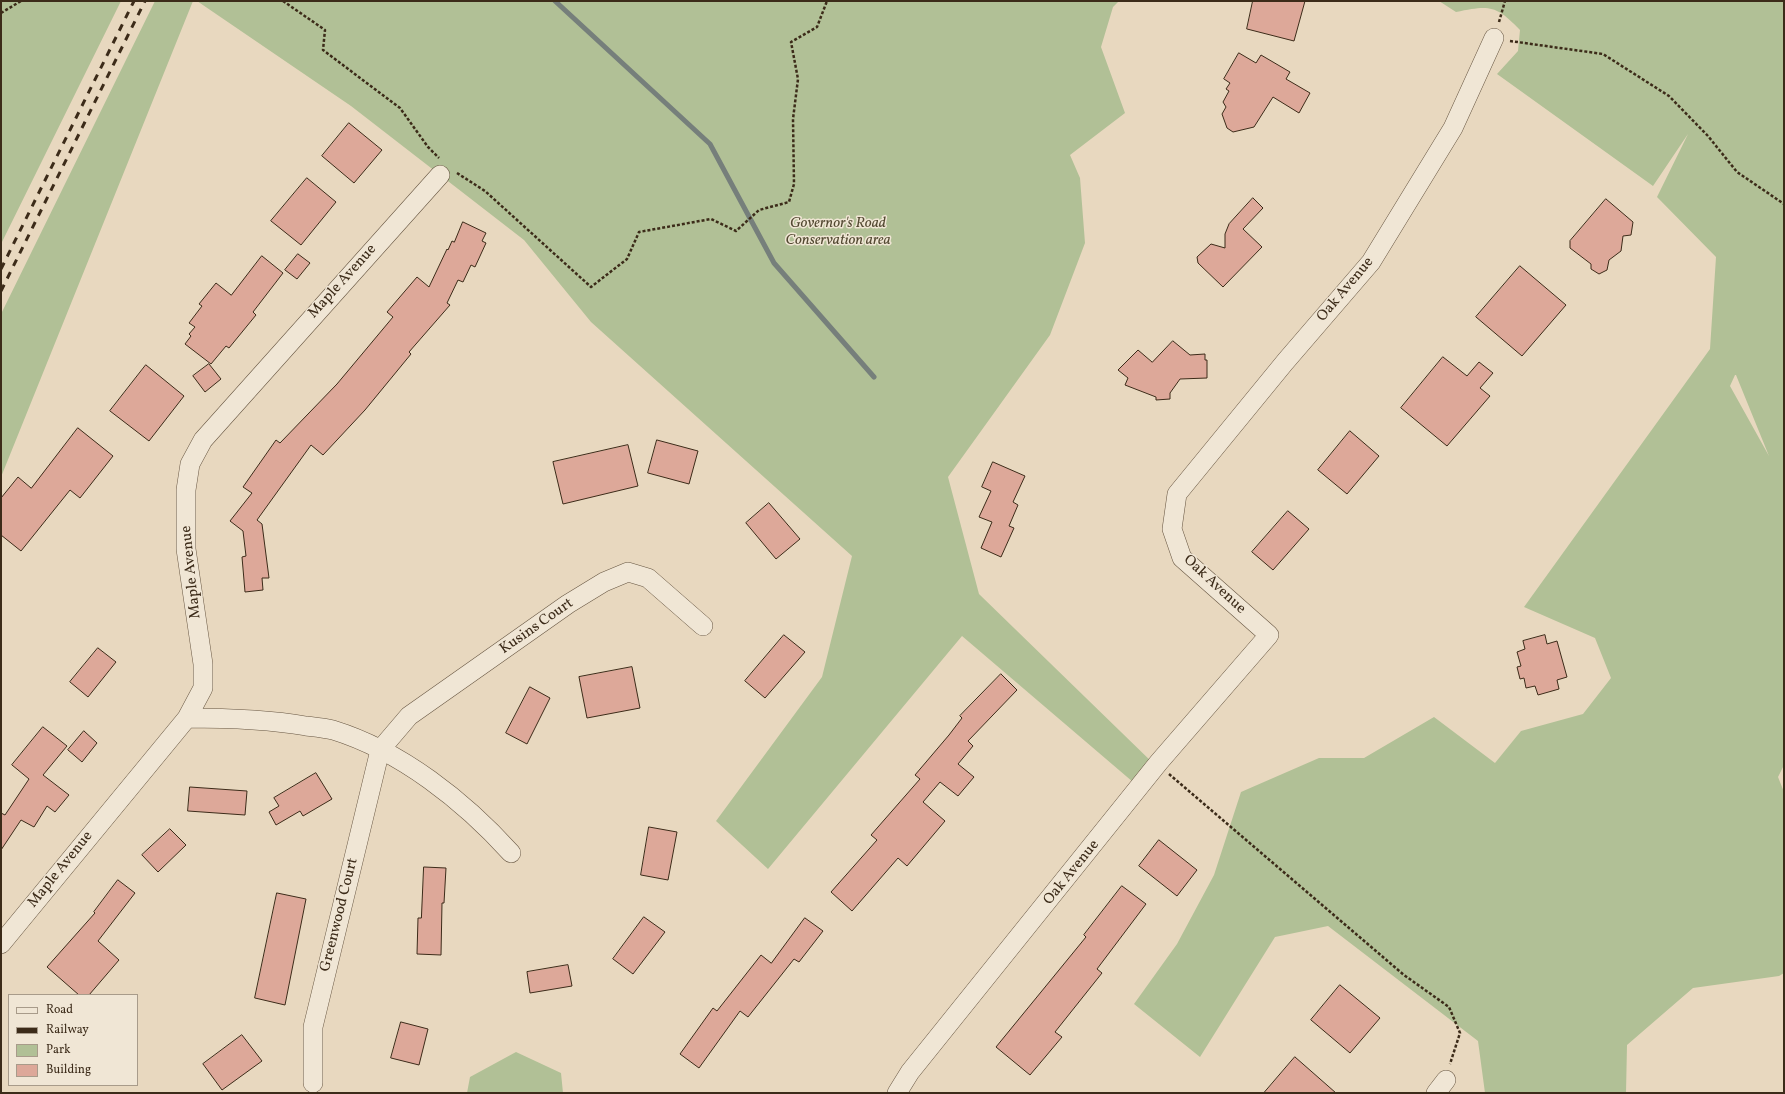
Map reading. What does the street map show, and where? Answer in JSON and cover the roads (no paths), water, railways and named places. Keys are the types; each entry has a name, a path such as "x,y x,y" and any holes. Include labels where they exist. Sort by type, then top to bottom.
{"street":[{"name":"Oak Avenue","path":"897,1093 910,1072 1033,922 1159,762 1269,635 1182,558 1172,529 1177,494 1280,368 1371,262 1453,128 1494,38"},
{"name":"Maple Avenue","path":"1,944 188,718 203,688 203,664 186,549 186,490 190,464 203,440 445,169"},
{"name":"Kusins Court","path":"380,750 409,716 568,604 604,582 628,572 648,578 703,626"},
{"path":"188,718 234,718 294,724 332,730 380,750 439,786 483,823 511,853"},
{"name":"Greenwood Court","path":"313,1083 313,1027 380,750"}],"waterway":[{"path":"555,1 710,144 774,263 874,377"}],"railway":[{"path":"1,269 134,1"},
{"path":"1,291 145,1"}],"park label":[{"name":"Governor's Road Conservation area","path":"838,232"}]}
